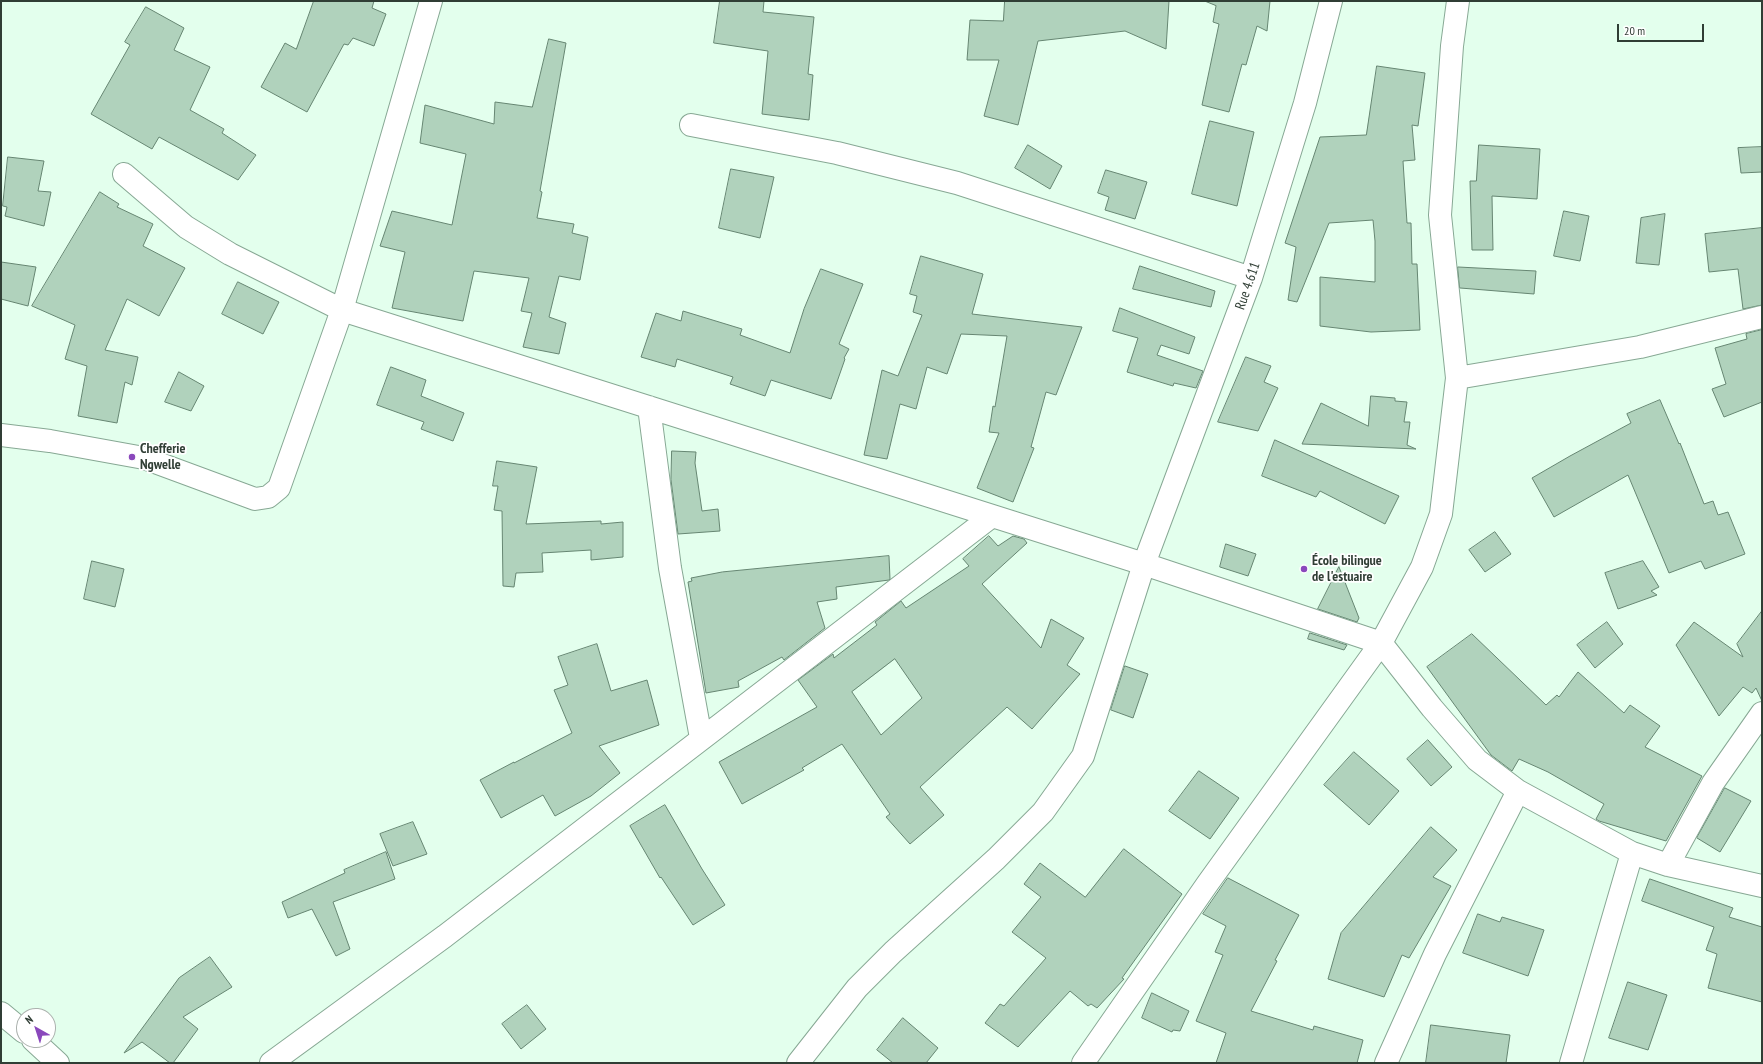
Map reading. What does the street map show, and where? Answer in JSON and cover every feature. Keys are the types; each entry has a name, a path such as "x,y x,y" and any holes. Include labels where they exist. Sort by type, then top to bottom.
{"street":[{"path":"1,435 57,442 144,458 255,499 268,497 279,488 342,310 431,1"},
{"name":"Rue 4.611","path":"798,1063 857,988 893,952 996,859 1043,812 1083,756 1144,564 1251,278 1305,103 1331,1"},
{"path":"1083,1063 1208,883 1382,643 1422,567 1441,514 1457,378 1440,215 1452,46 1458,1"},
{"path":"691,125 837,153 957,183 1251,278"},
{"path":"124,174 186,227 230,254 342,310 1144,564 1382,643 1432,708 1477,760 1518,791 1632,853 1668,865 1762,886"},
{"path":"1457,378 1640,347 1762,317"},
{"path":"649,407 670,568 701,738"},
{"path":"271,1063 445,936 992,516"},
{"path":"1668,865 1713,783 1762,713"},
{"path":"1386,1063 1435,954 1518,791"},
{"path":"1571,1063 1632,853"},
{"path":"1,1013 16,1025"},
{"path":"42,1048 58,1063"}],"building":[{"path":"314,1 374,1 372,8 386,14 374,46 353,38 348,45 344,44 307,112 261,87 285,43 296,49"},
{"path":"720,1 764,1 763,12 814,17 808,74 813,75 809,120 762,114 768,51 714,43"},
{"path":"1005,1 1169,1 1166,49 1125,31 1038,41 1018,125 984,116 999,60 967,60 970,20 1003,21"},
{"path":"1205,1 1270,1 1267,31 1257,26 1246,65 1242,64 1229,112 1202,105 1219,24 1213,22 1216,6"},
{"path":"146,7 184,28 174,50 210,67 190,110 224,129 222,133 256,155 238,180 159,137 152,149 91,114 130,45 125,42"},
{"path":"549,39 566,43 540,191 542,192 537,218 574,224 572,233 588,237 580,280 559,276 549,317 566,323 559,354 523,347 532,313 521,311 529,278 474,271 463,321 392,308 405,252 380,246 392,211 452,225 466,154 420,143 425,105 494,124 495,102 532,107"},
{"path":"1377,66 1425,73 1418,126 1412,125 1415,160 1403,161 1407,223 1411,223 1412,264 1417,264 1420,330 1371,332 1320,326 1320,277 1375,282 1375,241 1373,220 1329,223 1297,302 1288,300 1296,247 1285,243 1320,137 1366,135"},
{"path":"1210,121 1254,132 1237,206 1192,194"},
{"path":"1028,145 1062,166 1050,189 1015,168"},
{"path":"1479,145 1540,149 1537,199 1492,196 1493,250 1472,250 1470,181 1476,181"},
{"path":"1762,147 1762,172 1741,173 1738,148"},
{"path":"8,157 44,161 38,191 51,192 44,226 5,216 7,207 3,206"},
{"path":"731,169 774,177 760,238 719,228"},
{"path":"1106,170 1147,182 1135,219 1105,210 1109,197 1098,193"},
{"path":"100,192 119,204 117,207 153,224 143,246 185,268 159,316 127,299 105,350 138,357 132,385 125,382 117,423 78,416 87,366 65,359 75,325 32,306"},
{"path":"1564,211 1589,216 1580,261 1554,256"},
{"path":"1665,214 1659,265 1636,263 1641,218"},
{"path":"1762,228 1762,305 1743,309 1738,269 1709,272 1705,234"},
{"path":"921,256 983,274 972,314 1082,327 1056,395 1046,392 1031,447 1034,448 1013,502 977,488 999,433 989,432 993,406 995,407 1007,336 961,334 947,374 927,367 916,409 900,404 887,459 864,455 882,370 898,376 922,315 913,312 917,296 910,294"},
{"path":"1,262 36,267 28,306 1,299"},
{"path":"1140,266 1215,291 1211,307 1133,289"},
{"path":"1458,267 1536,271 1534,294 1460,288"},
{"path":"821,269 863,284 839,344 849,349 844,358 845,359 831,399 771,380 765,396 730,384 733,377 677,359 675,367 641,357 656,313 681,321 683,311 742,329 740,335 790,353 804,309"},
{"path":"238,282 279,302 263,334 222,314"},
{"path":"1120,308 1195,337 1189,354 1161,345 1157,355 1203,371 1196,388 1174,383 1173,386 1127,372 1138,338 1113,331"},
{"path":"1762,330 1762,402 1724,417 1712,389 1726,384 1715,348 1747,339 1746,334"},
{"path":"1246,357 1271,366 1264,382 1278,388 1258,431 1218,422"},
{"path":"391,367 426,380 421,396 464,413 453,441 421,429 424,422 377,405"},
{"path":"179,372 204,386 191,411 165,402"},
{"path":"1371,396 1395,398 1395,401 1407,402 1404,422 1410,422 1407,445 1416,449 1302,444 1321,403 1368,426"},
{"path":"1660,400 1679,444 1680,443 1704,504 1713,501 1718,515 1728,512 1745,554 1705,569 1701,561 1669,573 1628,475 1554,517 1532,478 1631,423 1627,414"},
{"path":"1275,440 1399,496 1385,524 1320,491 1316,497 1262,476"},
{"path":"672,451 696,452 695,463 702,511 718,509 720,531 678,534 671,480"},
{"path":"497,461 537,467 526,524 601,521 601,524 623,522 623,557 591,560 591,550 542,553 543,572 516,573 514,587 503,586 502,511 494,510 498,486 493,486"},
{"path":"1495,532 1511,554 1485,572 1469,550"},
{"path":"989,536 998,546 1013,536 1024,539 1027,543 982,584 1041,648 1051,619 1084,638 1067,665 1080,674 1032,729 1007,707 920,787 944,815 910,844 886,817 890,814 842,744 802,768 804,770 742,804 719,762 817,707 798,680 833,654 834,658 877,625 875,622 901,601 906,608 969,566 963,559","holes":["895,659 922,698 881,735 852,692"]},
{"path":"1226,544 1256,554 1248,576 1220,567"},
{"path":"889,556 889,580 836,587 837,599 817,602 825,628 784,660 782,657 738,681 739,687 706,693 688,582 692,581 691,578 722,572"},
{"path":"92,561 124,569 115,607 84,599"},
{"path":"1643,561 1659,587 1651,591 1657,595 1618,609 1605,573"},
{"path":"1339,567 1359,618 1357,622 1318,609"},
{"path":"1762,611 1762,701 1756,688 1752,693 1743,687 1719,716 1676,645 1694,622 1743,657 1737,644"},
{"path":"1607,622 1623,644 1595,668 1577,645"},
{"path":"1310,633 1347,645 1344,650 1308,639"},
{"path":"1472,634 1546,705 1557,695 1559,697 1578,672 1624,713 1630,705 1660,726 1645,747 1702,776 1666,841 1599,821 1596,819 1604,804 1548,772 1519,759 1512,771 1491,755 1427,667"},
{"path":"597,644 611,691 647,680 659,725 599,746 620,773 591,796 555,816 543,795 501,818 480,780 572,733 554,690 568,685 558,657"},
{"path":"1125,666 1148,674 1133,718 1111,710"},
{"path":"1428,740 1452,767 1431,786 1407,759"},
{"path":"1354,752 1399,791 1369,825 1324,785"},
{"path":"1199,771 1239,798 1210,839 1169,811"},
{"path":"1725,788 1751,801 1720,852 1697,838"},
{"path":"665,805 702,869 725,905 693,925 661,877 660,878 630,826"},
{"path":"413,822 427,854 393,866 380,834"},
{"path":"1431,827 1457,850 1433,877 1451,886 1409,958 1402,955 1384,997 1328,979 1341,933"},
{"path":"1124,849 1182,894 1122,978 1124,979 1097,1008 1091,1004 1088,1006 1070,991 1018,1047 985,1023 1000,1004 1004,1006 1046,958 1012,932 1041,897 1024,884 1040,863 1085,897"},
{"path":"386,852 395,879 333,902 350,949 336,956 312,909 288,918 282,902 345,873 344,870"},
{"path":"1228,878 1299,915 1275,960 1277,961 1251,1011 1313,1030 1314,1026 1363,1040 1357,1063 1216,1063 1226,1033 1196,1021 1223,955 1215,952 1226,926 1203,914"},
{"path":"1650,879 1733,908 1729,917 1762,927 1762,1002 1708,988 1717,954 1706,950 1714,927 1642,901"},
{"path":"1478,914 1500,922 1502,917 1544,930 1528,976 1463,953"},
{"path":"210,957 232,987 183,1017 198,1029 173,1063 170,1063 142,1042 124,1053 179,978"},
{"path":"1628,982 1667,995 1648,1050 1609,1038"},
{"path":"1152,993 1189,1011 1180,1031 1173,1030 1172,1032 1142,1018"},
{"path":"527,1005 546,1029 521,1049 502,1024"},
{"path":"903,1018 938,1048 926,1063 893,1063 877,1050"},
{"path":"1431,1025 1510,1035 1506,1063 1426,1063"}],"place":[{"name":"Chefferie Ngwelle","path":"132,457"},
{"name":"École bilingue de l'estuaire","path":"1304,569"}]}
